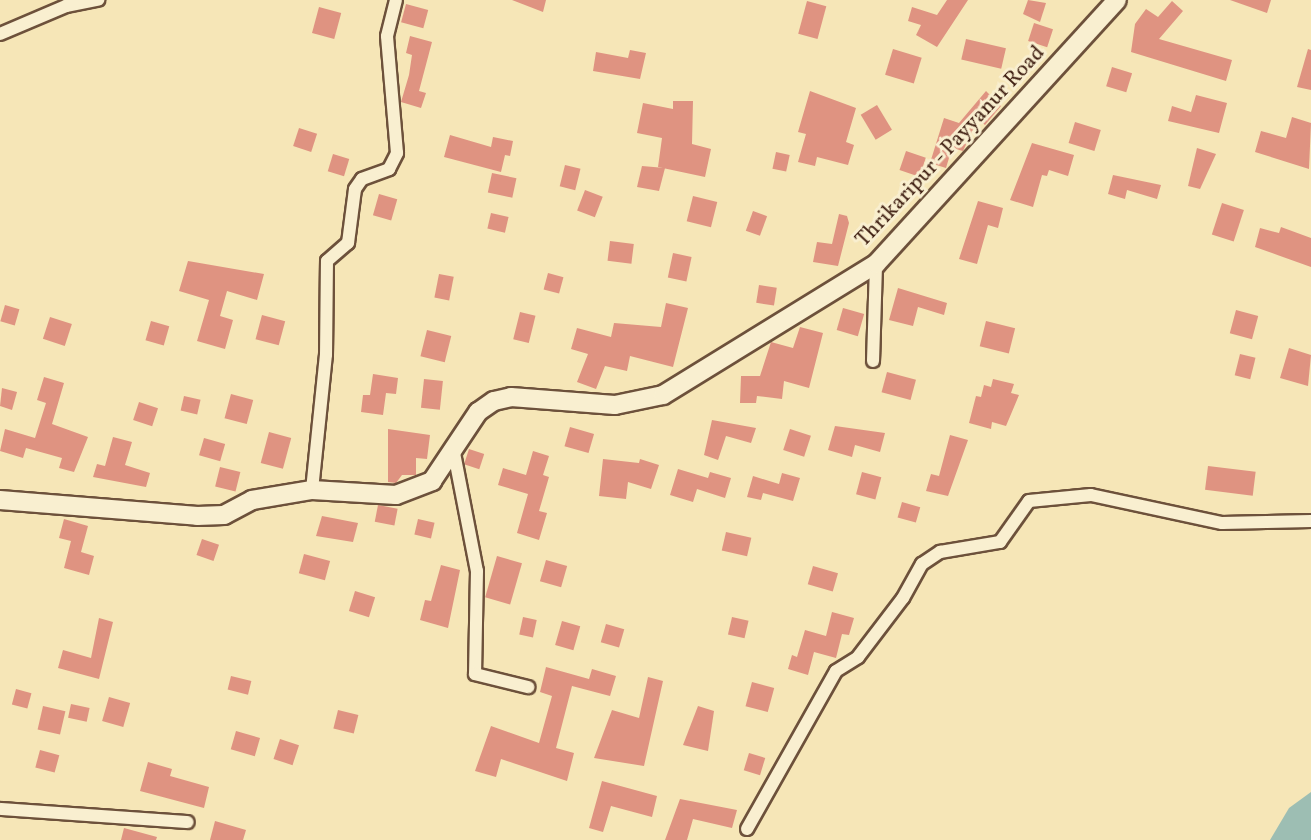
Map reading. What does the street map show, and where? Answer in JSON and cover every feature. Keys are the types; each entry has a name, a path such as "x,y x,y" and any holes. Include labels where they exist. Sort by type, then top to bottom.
{"main road":[{"name":"Thrikaripur - Payyanur Road","path":"0,500 224,515 252,500 312,490 396,495 416,490 432,481 454,453 478,412 494,401 511,397 615,405 663,395 876,264 1116,0"}],"street":[{"path":"0,34 66,6 97,0"},
{"path":"312,490 326,355 327,261 348,243 355,189 362,179 389,169 397,153 387,36 396,0"},
{"path":"873,361 876,264"},
{"path":"454,453 477,571 475,674 528,687"},
{"path":"747,829 836,671 858,657 903,598 922,564 940,552 1000,542 1030,501 1091,495 1222,523 1311,521"},
{"path":"0,809 188,822"}],"water":[{"path":"1311,792 1311,840 1270,840 1289,808"}],"building":[{"path":"512,0 546,0 543,12"},
{"path":"947,0 968,0 937,47 916,35 921,25 908,21 912,7 937,15"},
{"path":"1028,0 1046,3 1040,22 1023,14"},
{"path":"1230,0 1271,0 1267,13"},
{"path":"807,1 826,6 818,39 798,34"},
{"path":"1172,1 1183,11 1159,39 1232,60 1226,81 1131,52 1135,24 1146,9 1158,17"},
{"path":"406,4 428,10 423,28 401,22"},
{"path":"319,7 341,13 334,39 312,33"},
{"path":"1034,23 1053,29 1047,47 1028,41"},
{"path":"410,36 432,42 419,91 426,93 421,108 401,102 412,55 406,53"},
{"path":"966,39 1006,48 1001,69 961,59"},
{"path":"893,49 922,58 914,84 885,75"},
{"path":"1308,49 1311,50 1311,90 1297,87"},
{"path":"630,50 646,53 640,79 593,71 596,52 628,58"},
{"path":"1112,67 1132,73 1126,92 1106,86"},
{"path":"810,91 856,108 846,142 854,145 848,165 817,157 815,166 798,162 806,134 798,132"},
{"path":"986,91 1001,106 985,125 978,119 963,151 952,148 946,168 930,163 944,118 959,123"},
{"path":"1196,95 1227,103 1219,133 1168,121 1172,106 1191,112"},
{"path":"673,101 693,101 692,144 711,149 705,177 658,167 662,138 637,133 643,103 673,109"},
{"path":"877,105 892,130 876,140 861,115"},
{"path":"1292,117 1311,123 1309,169 1255,152 1261,131 1286,138"},
{"path":"1075,122 1101,130 1094,151 1069,143"},
{"path":"299,128 317,134 311,152 293,146"},
{"path":"450,135 491,147 493,137 513,141 510,156 505,155 501,172 444,157"},
{"path":"1032,143 1074,155 1068,176 1049,170 1047,176 1042,175 1033,207 1010,200"},
{"path":"1197,148 1216,154 1200,189 1188,186"},
{"path":"906,151 926,158 919,177 899,170"},
{"path":"776,152 790,155 786,172 772,169"},
{"path":"333,154 349,159 344,176 328,171"},
{"path":"565,165 581,169 575,190 560,186"},
{"path":"642,166 665,168 659,191 637,187"},
{"path":"492,173 516,178 512,198 488,193"},
{"path":"1113,175 1161,185 1157,199 1127,190 1125,199 1108,194"},
{"path":"585,190 603,197 595,217 577,211"},
{"path":"379,194 397,199 391,220 373,215"},
{"path":"693,196 717,202 711,227 687,221"},
{"path":"978,201 1003,208 998,228 988,225 977,264 959,259"},
{"path":"1222,203 1244,210 1234,241 1212,234"},
{"path":"753,211 767,216 760,236 746,231"},
{"path":"491,213 509,217 505,233 487,229"},
{"path":"839,214 847,216 849,223 838,266 813,262 817,242 832,244"},
{"path":"1281,227 1311,238 1311,267 1255,247 1260,228 1279,233"},
{"path":"610,241 634,244 631,264 608,261"},
{"path":"673,253 692,257 686,281 668,277"},
{"path":"188,261 264,274 257,300 227,291 220,316 233,320 225,349 197,341 209,300 179,291"},
{"path":"548,273 563,277 559,294 544,289"},
{"path":"439,274 454,277 449,300 434,298"},
{"path":"759,285 777,288 774,306 756,303"},
{"path":"898,288 947,303 944,315 918,307 913,326 889,320"},
{"path":"666,303 688,308 673,367 630,356 627,371 605,366 596,389 577,382 588,354 571,349 577,328 611,337 614,323 661,327"},
{"path":"5,305 19,309 15,325 0,321"},
{"path":"843,308 864,314 858,336 837,330"},
{"path":"1236,310 1258,316 1252,339 1230,333"},
{"path":"520,312 536,316 529,343 513,339"},
{"path":"262,315 285,321 279,345 256,339"},
{"path":"50,317 72,324 65,346 43,339"},
{"path":"151,321 169,326 164,345 145,340"},
{"path":"986,321 1015,328 1009,353 980,346"},
{"path":"800,327 823,333 809,388 784,381 782,399 757,396 756,403 740,403 741,376 760,376 771,342 793,348"},
{"path":"427,330 451,336 445,362 420,356"},
{"path":"1289,348 1311,355 1308,386 1280,378"},
{"path":"1240,354 1256,358 1250,379 1235,375"},
{"path":"887,372 916,380 911,400 882,392"},
{"path":"373,374 398,378 396,394 386,393 383,415 361,412 363,395 370,395"},
{"path":"44,377 64,383 52,424 88,437 74,472 59,468 62,458 26,448 23,458 0,451 5,429 35,438 46,403 37,400"},
{"path":"424,379 443,381 440,410 421,408"},
{"path":"993,379 1014,384 1011,393 1019,395 1006,426 992,422 991,429 969,423 976,396 981,397 984,385 991,387"},
{"path":"2,388 17,392 12,410 0,406"},
{"path":"231,394 253,400 247,424 225,418"},
{"path":"184,396 201,400 197,414 181,411"},
{"path":"139,402 158,408 152,426 133,420"},
{"path":"712,420 756,428 751,443 726,436 718,460 704,455"},
{"path":"835,426 885,433 880,452 855,445 852,457 828,450"},
{"path":"570,427 594,434 589,453 564,446"},
{"path":"388,429 430,435 427,459 416,458 416,475 402,475 396,483 388,482"},
{"path":"790,429 811,436 804,457 783,450"},
{"path":"269,432 291,438 283,469 261,463"},
{"path":"950,435 968,440 948,496 926,491 931,474 939,476"},
{"path":"113,437 132,442 125,465 150,473 146,487 93,477 97,464 105,466"},
{"path":"204,438 225,444 220,461 199,455"},
{"path":"469,449 484,454 479,469 464,464"},
{"path":"533,451 549,456 543,475 549,477 539,511 547,513 539,540 517,533 528,494 498,485 503,468 526,475"},
{"path":"603,459 639,463 640,459 659,465 651,489 628,482 626,499 599,496"},
{"path":"1208,466 1256,472 1253,496 1205,490"},
{"path":"220,467 240,472 236,491 215,486"},
{"path":"678,469 708,478 710,472 731,478 725,498 697,489 693,502 670,495"},
{"path":"862,472 881,477 875,499 856,494"},
{"path":"782,473 800,478 793,501 763,493 761,500 747,497 753,476 779,484"},
{"path":"902,502 920,507 916,523 898,517"},
{"path":"378,505 398,509 394,526 375,522"},
{"path":"322,516 358,523 353,542 316,536"},
{"path":"64,519 88,526 81,552 94,556 89,575 64,568 71,541 59,538"},
{"path":"418,519 435,523 431,538 414,535"},
{"path":"726,532 751,538 747,556 722,551"},
{"path":"202,539 219,545 213,561 196,555"},
{"path":"304,554 330,561 325,580 299,573"},
{"path":"497,556 522,563 510,605 485,597"},
{"path":"546,560 567,566 561,587 540,581"},
{"path":"441,565 460,570 448,628 420,620 425,600 431,601"},
{"path":"813,566 838,573 833,591 808,584"},
{"path":"355,591 375,597 369,617 349,611"},
{"path":"832,612 854,618 849,635 842,634 836,658 814,652 808,675 788,669 792,655 797,657 805,630 826,636"},
{"path":"523,617 537,620 533,638 519,635"},
{"path":"732,617 749,621 745,638 728,635"},
{"path":"99,618 113,622 99,679 58,668 63,650 91,658"},
{"path":"562,621 580,626 573,650 555,645"},
{"path":"606,624 624,629 619,648 601,642"},
{"path":"546,667 589,679 592,669 616,676 610,696 572,686 556,748 574,753 567,781 501,759 496,777 475,771 491,726 539,743 552,696 540,692"},
{"path":"231,676 251,681 248,695 228,690"},
{"path":"648,677 663,681 644,766 594,758 612,710 639,718"},
{"path":"752,682 774,688 768,712 746,706"},
{"path":"16,689 31,693 27,709 12,704"},
{"path":"109,697 130,703 123,727 102,721"},
{"path":"71,704 90,708 87,722 68,718"},
{"path":"43,706 65,711 60,735 38,729"},
{"path":"698,706 714,711 708,751 683,745"},
{"path":"338,710 358,715 354,734 333,728"},
{"path":"236,731 260,738 255,756 231,749"},
{"path":"280,739 299,745 293,765 274,759"},
{"path":"40,750 59,755 55,773 35,767"},
{"path":"749,753 765,758 760,775 744,770"},
{"path":"148,762 172,769 170,776 209,787 204,808 140,791"},
{"path":"602,781 657,796 652,817 611,806 603,832 589,828"},
{"path":"680,799 737,810 732,828 693,819 687,840 665,840"},
{"path":"215,821 246,830 243,840 210,840"},
{"path":"124,828 157,837 156,840 121,840"}]}
